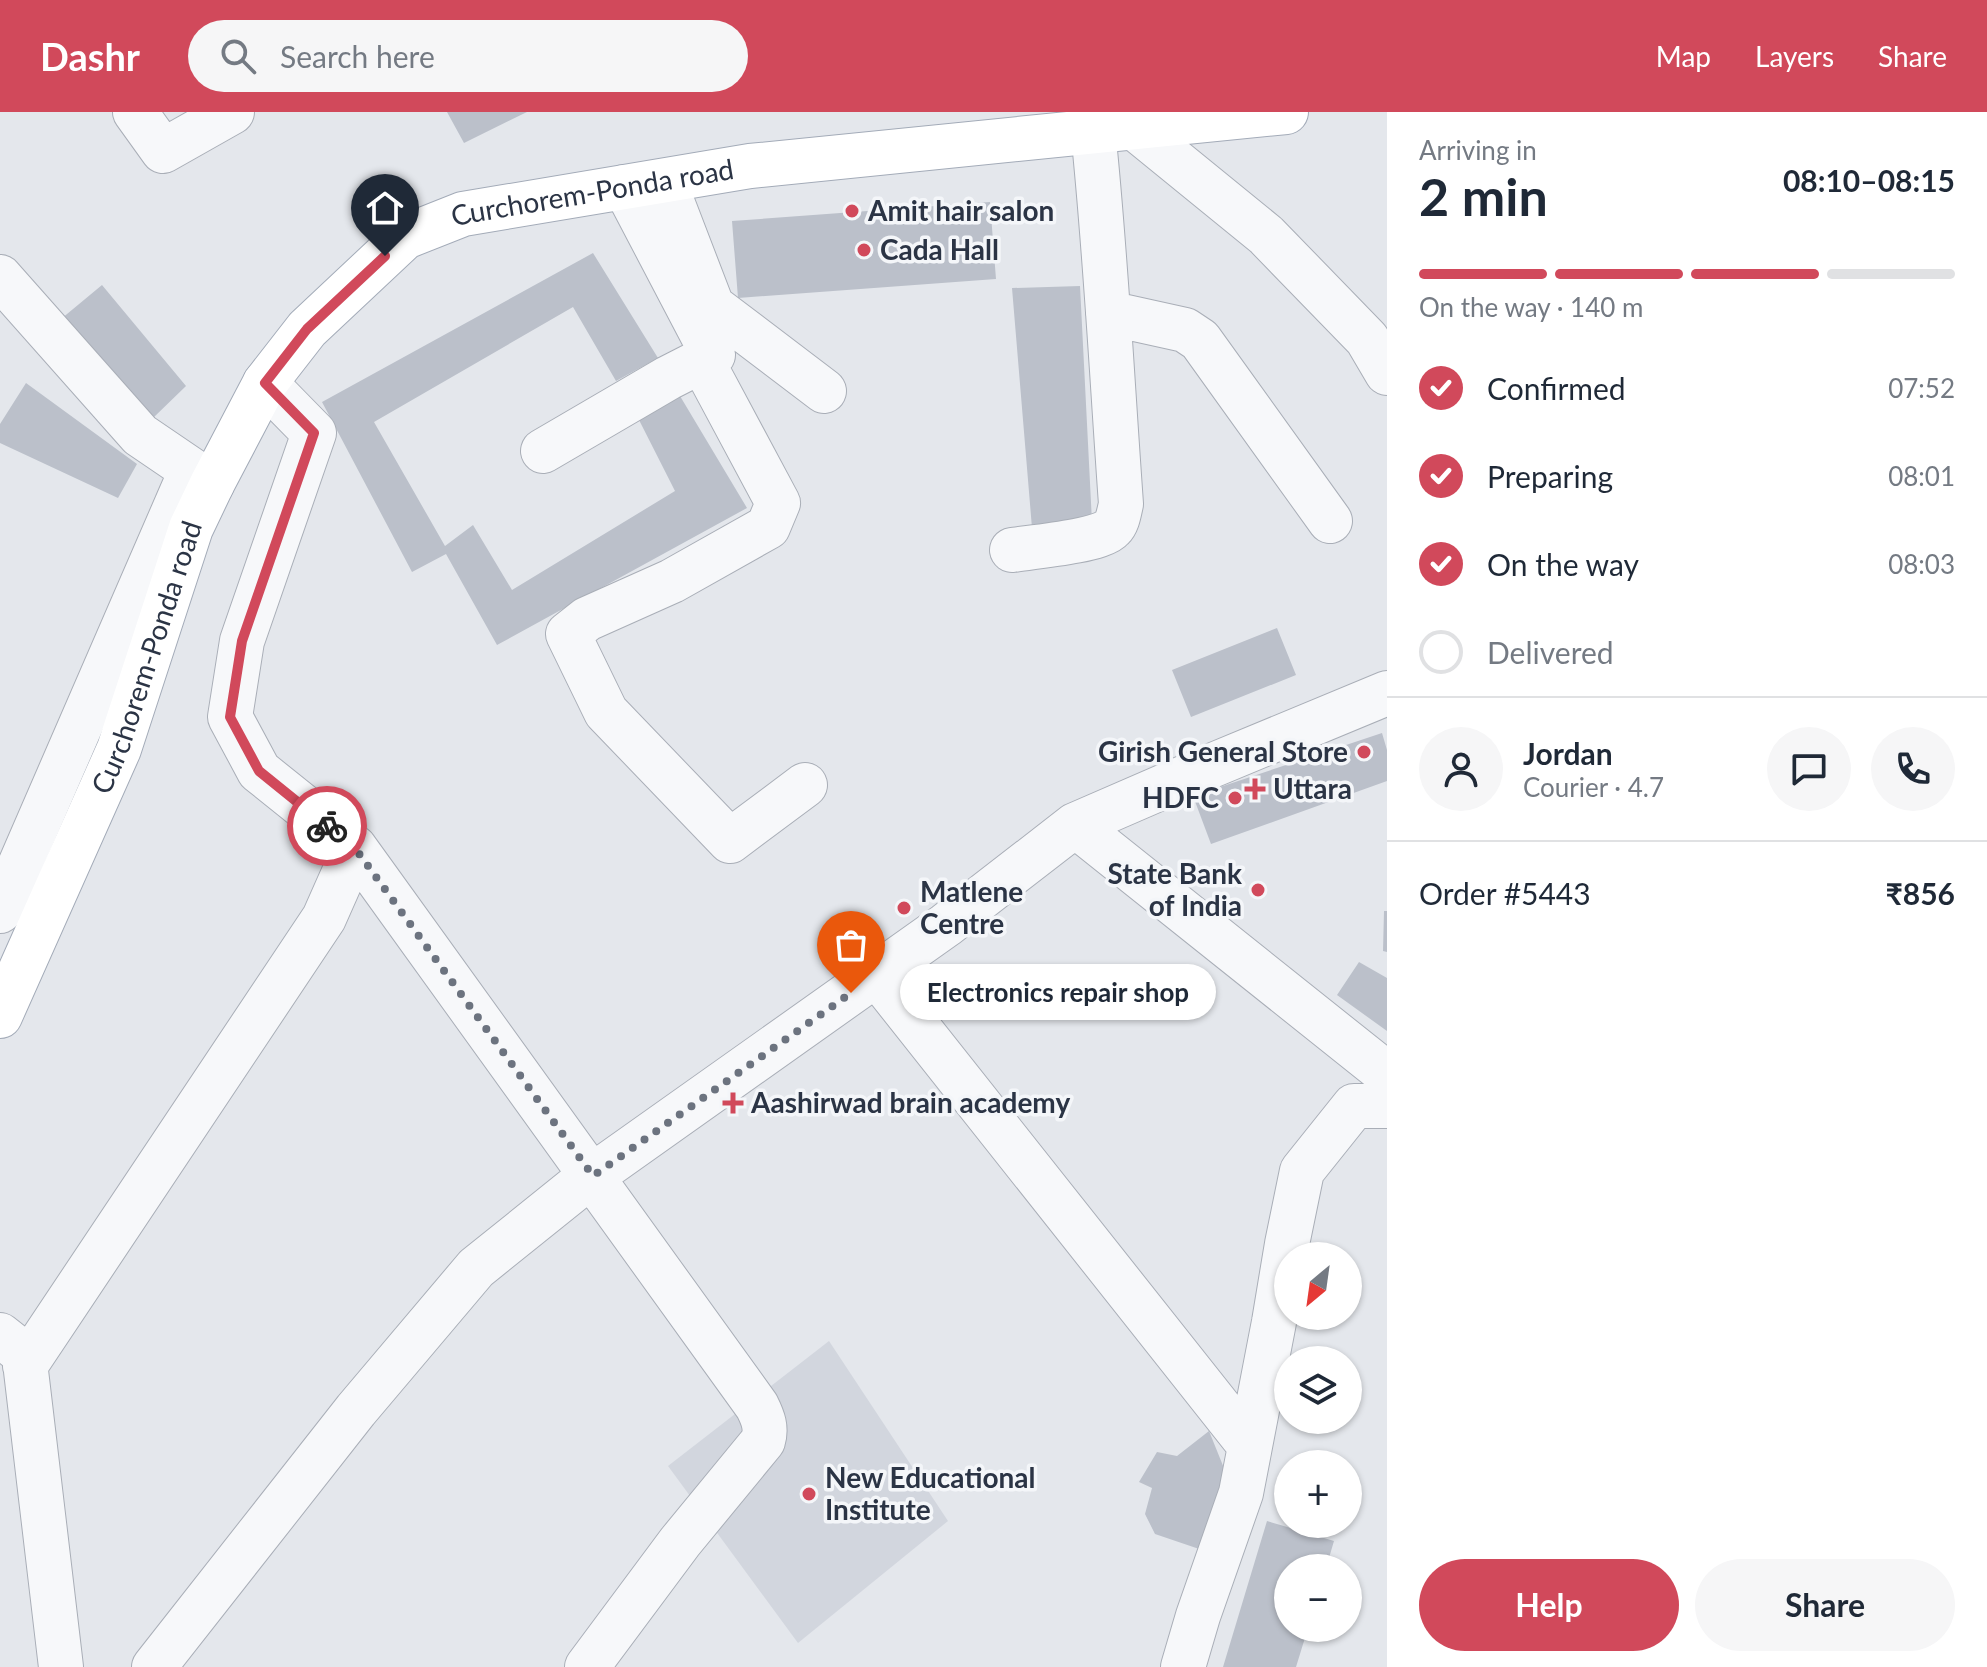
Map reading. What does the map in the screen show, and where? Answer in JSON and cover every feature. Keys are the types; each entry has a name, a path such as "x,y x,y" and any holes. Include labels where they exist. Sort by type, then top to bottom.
{"main road":[{"name":"Curchorem-Ponda road","path":"0,1016 119,749 191,528 202,477 265,383 307,329 405,237 463,214 750,166 1113,123 1286,112"}],"street":[{"path":"135,112 163,151 232,112"},
{"path":"1012,550 1100,536 1112,528 1121,504 1101,208 1113,123 1266,235 1367,339 1387,373"},
{"path":"543,451 713,355 644,184"},
{"path":"644,184 712,306 824,391"},
{"path":"0,277 140,435 202,477 0,911"},
{"path":"1108,313 1185,330 1200,340 1330,521"},
{"path":"685,369 778,503 768,527 672,581 587,619 568,634 606,712 730,841 805,785"},
{"path":"265,383 314,433 242,641 230,717 259,771 355,848 593,1176 757,1406 763,1419 763,1441 680,1542 587,1667"},
{"path":"154,1667 356,1410 476,1268 593,1176 946,925 1075,825 1387,693"},
{"path":"1075,825 1387,1074"},
{"path":"61,1667 12,1350 324,918 355,848"},
{"path":"876,974 1250,1446"},
{"path":"1183,1667 1241,1493 1302,1171 1354,1106 1387,1106"}],"shaded area":[{"name":"New Educational Institute","path":"829,1341 948,1521 798,1643 668,1466"}],"building":[{"path":"447,112 527,112 464,143"},
{"name":"Cada Hall","path":"990,202 996,279 738,298 732,221"},
{"path":"593,253 658,358 616,381 573,307 374,422 445,546 473,525 512,590 675,491 637,416 677,391 747,508 497,645 446,554 412,572 322,402"},
{"path":"102,285 186,386 152,419 61,319"},
{"path":"1080,286 1092,522 1032,528 1012,288"},
{"path":"26,383 137,464 118,498 0,443 0,424"},
{"path":"1277,628 1296,675 1191,717 1172,670"},
{"path":"1382,733 1387,750 1387,781 1211,844 1193,796"},
{"path":"1384,911 1387,911 1387,952 1383,951"},
{"path":"1359,962 1387,978 1387,1031 1337,995"},
{"path":"1209,1431 1234,1493 1208,1552 1155,1534 1145,1514 1152,1488 1139,1482 1157,1452 1177,1456"},
{"path":"1267,1521 1274,1523 1274,1538 1324,1538 1334,1541 1330,1554 1274,1554 1274,1642 1304,1642 1296,1667 1223,1667"}],"way so far":[{"path":"327,826 355,848 593,1176 851,993"}],"place":[{"name":"Amit hair salon","path":"852,211"},
{"name":"Cada Hall","path":"864,250"},
{"name":"Girish General Store","path":"1364,752"},
{"name":"Uttara","path":"1255,789"},
{"name":"HDFC","path":"1235,798"},
{"name":"State Bank of India","path":"1258,890"},
{"name":"Matlene Centre","path":"904,908"},
{"name":"Electronics repair shop","path":"851,993"},
{"name":"Aashirwad brain academy","path":"733,1103"},
{"name":"New Educational Institute","path":"809,1494"}],"route":[{"path":"327,826 259,771 230,717 242,641 314,433 265,383 307,329 385,256"}]}
